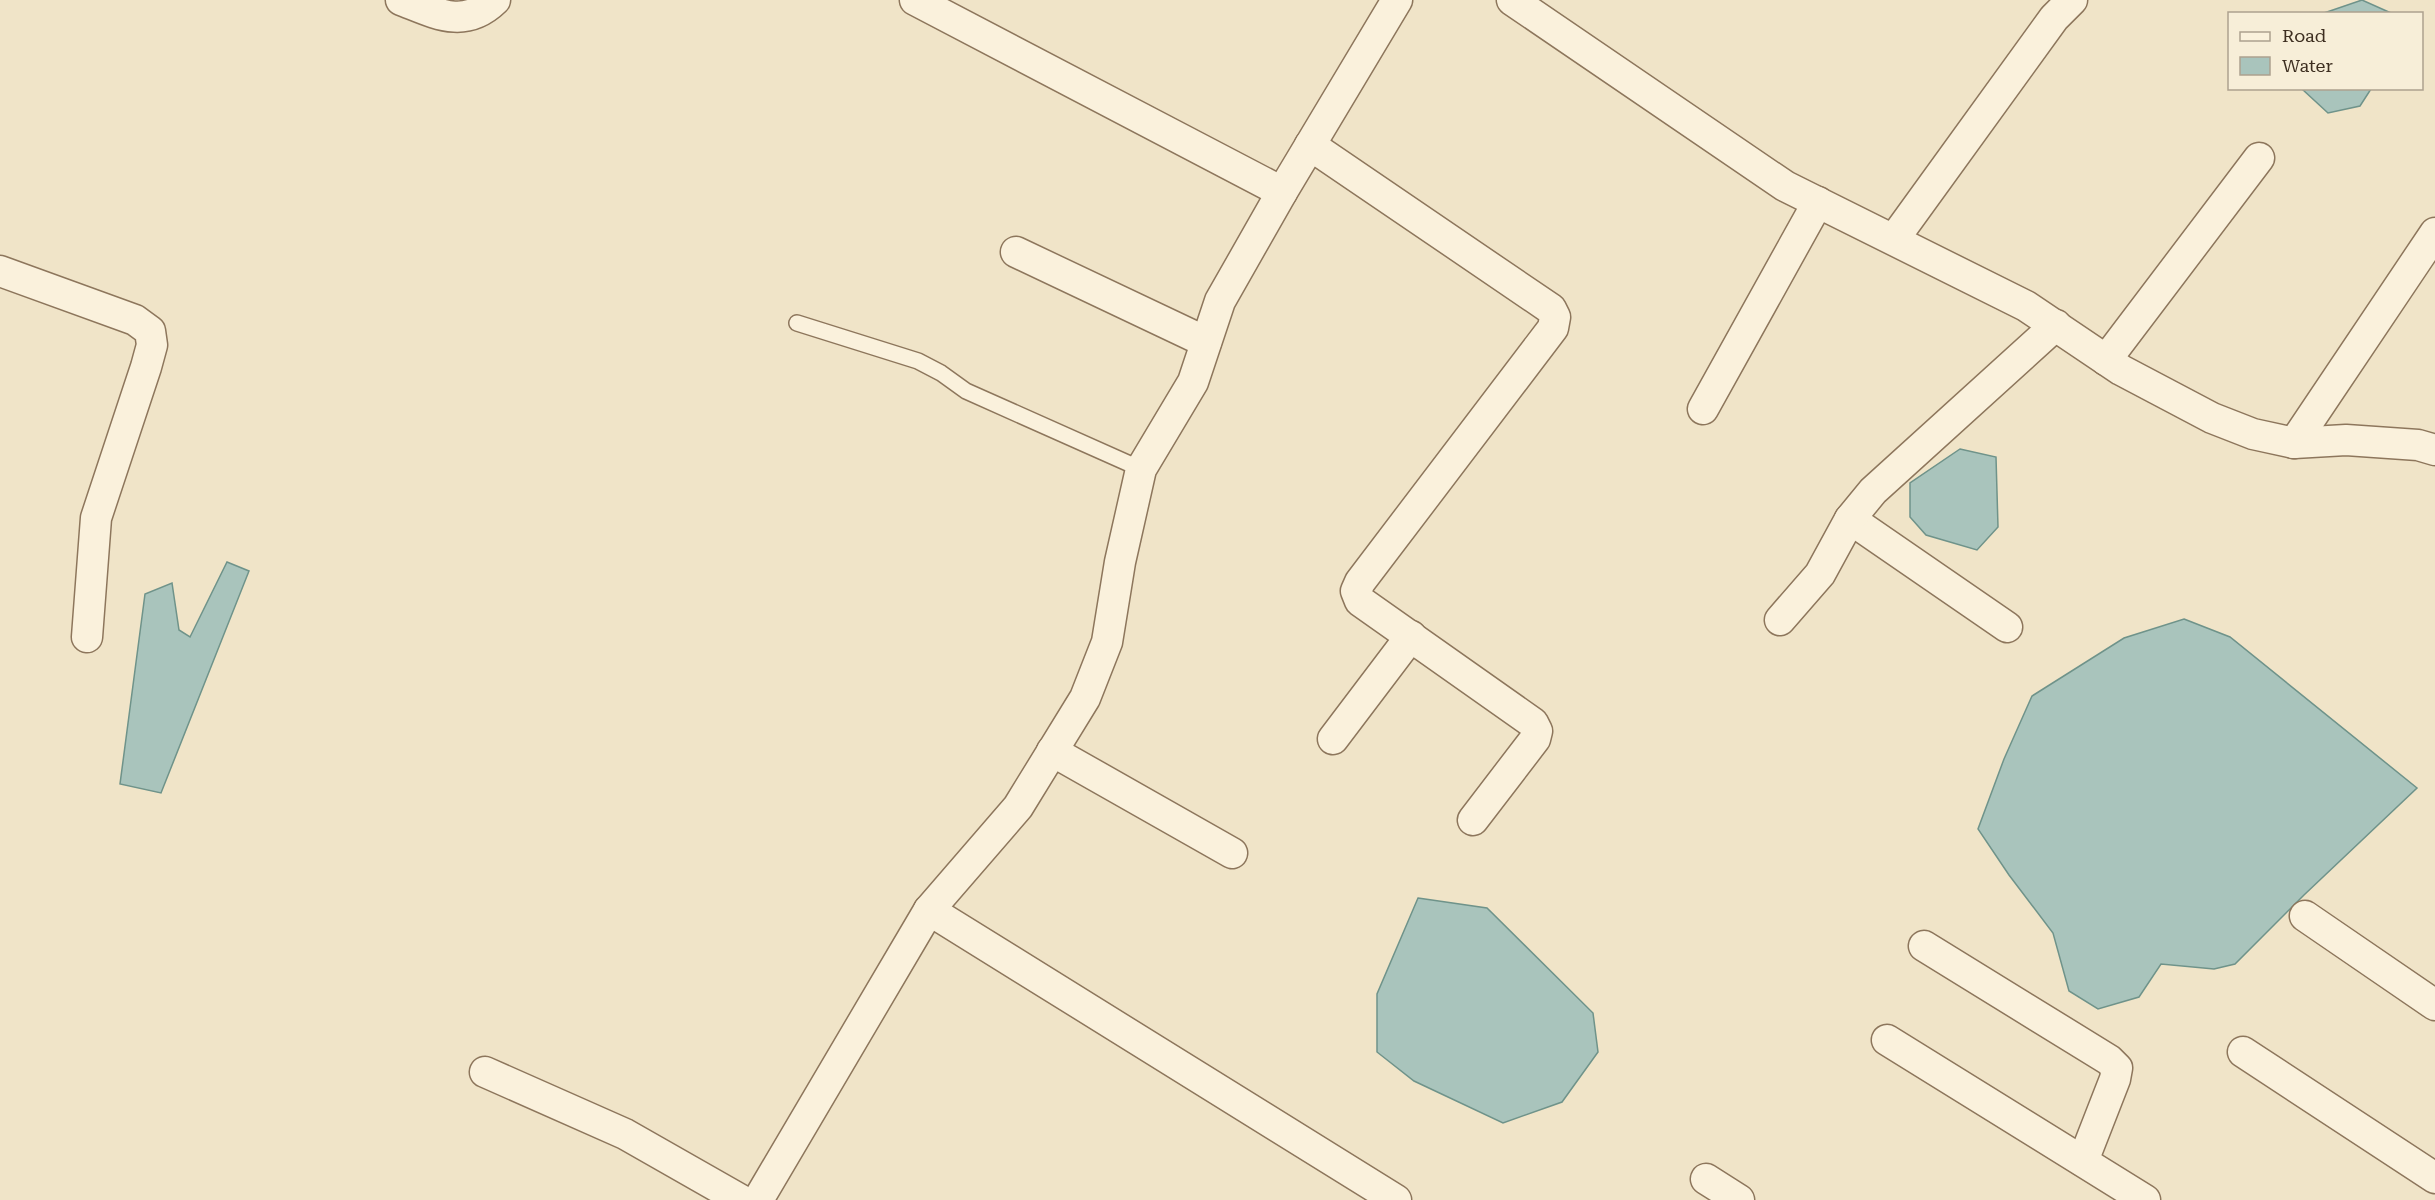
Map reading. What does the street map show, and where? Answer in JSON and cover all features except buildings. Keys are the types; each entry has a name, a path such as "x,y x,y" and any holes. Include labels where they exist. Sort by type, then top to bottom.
{"street":[{"path":"401,0 441,15 460,18 484,11 495,0"},
{"path":"915,0 1282,192"},
{"path":"758,1200 929,910 1018,807 1084,698 1107,642 1120,562 1141,469 1193,382 1220,301 1282,192 1397,0"},
{"path":"1512,0 1785,186 2026,306 2121,370 2212,418 2253,434 2294,443 2346,440 2418,445 2435,450"},
{"path":"1894,239 2054,18 2072,0"},
{"path":"1310,145 1551,309 1555,317 1553,328 1360,582 1356,591 1360,601 1533,723 1538,731 1535,740 1473,820"},
{"path":"2106,360 2259,158"},
{"path":"1703,409 1818,202"},
{"path":"2294,443 2435,233"},
{"path":"1016,252 1206,342"},
{"path":"0,271 135,320 150,331 152,345 146,367 96,518 87,637"},
{"path":"1780,620 1820,574 1850,519 1873,491 2056,325"},
{"path":"1850,519 2007,627"},
{"path":"1333,739 1411,636"},
{"path":"1052,751 1232,853"},
{"path":"929,910 1396,1200"},
{"path":"2305,916 2435,1005"},
{"path":"1924,946 2109,1060 2116,1068 2115,1079 2082,1161"},
{"path":"1887,1040 2145,1200"},
{"path":"2243,1052 2435,1178"},
{"path":"485,1072 625,1134 741,1200"},
{"path":"1706,1179 1739,1200"}],"lane":[{"path":"797,323 918,361 941,373 966,391 1141,469"}],"water":[{"path":"2362,0 2389,12 2327,12"},
{"path":"2303,90 2370,90 2360,106 2328,113"},
{"path":"1960,449 1996,457 1998,527 1977,550 1926,535 1910,517 1910,483"},
{"path":"227,562 249,571 161,793 120,784 145,594 172,583 179,630 190,637"},
{"path":"2184,619 2230,637 2417,788 2235,964 2214,969 2161,964 2139,997 2098,1009 2069,991 2053,933 1978,829 2004,759 2032,696 2124,638"},
{"path":"1418,898 1487,908 1593,1013 1598,1052 1562,1102 1503,1123 1414,1081 1377,1052 1377,994"}]}
